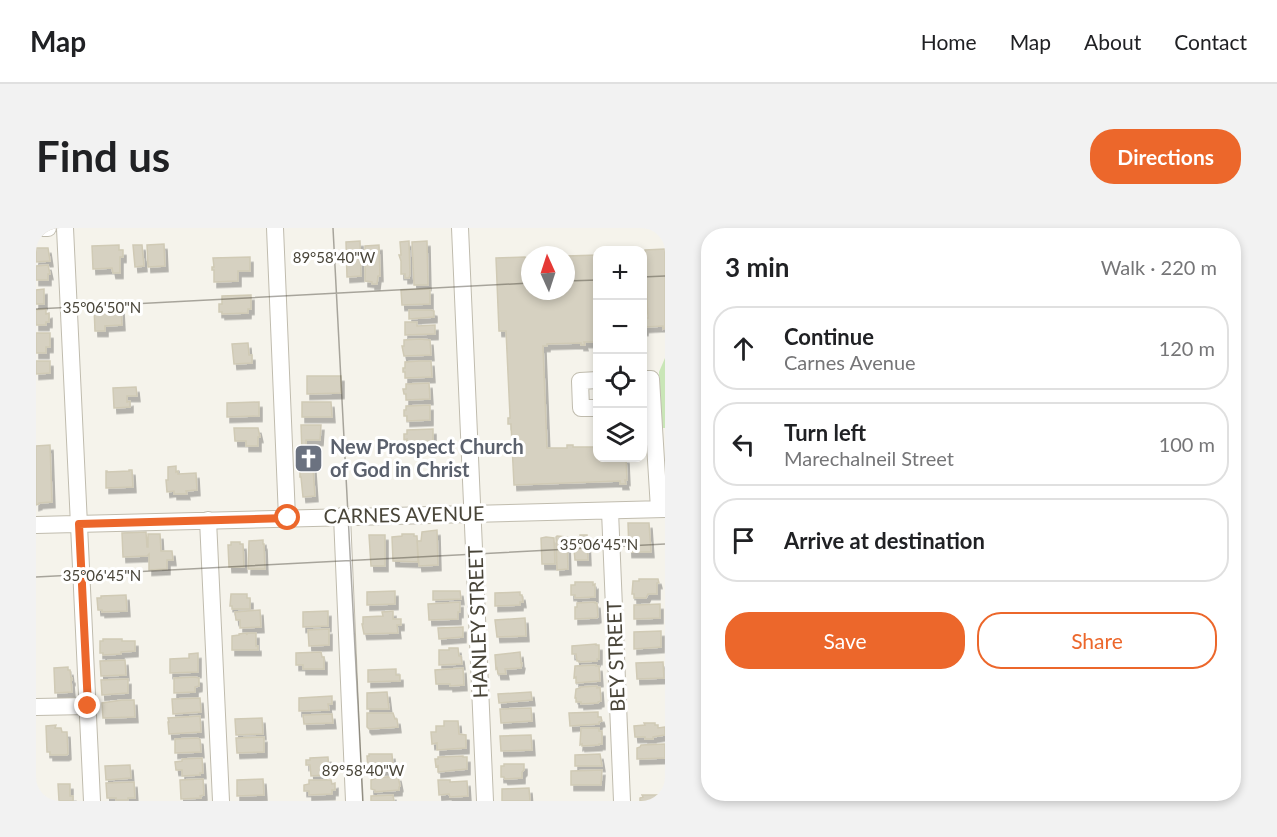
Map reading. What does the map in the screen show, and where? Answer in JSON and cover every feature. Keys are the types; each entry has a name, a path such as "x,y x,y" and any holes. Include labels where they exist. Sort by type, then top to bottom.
{"street":[{"path":"36,228 48,228"},
{"path":"65,228 92,801"},
{"path":"275,228 288,518"},
{"name":"HANLEY STREET","path":"460,228 485,801"},
{"path":"647,379 651,379 648,405 662,509"},
{"path":"593,380 580,381 581,408 593,408"},
{"name":"CARNES AVENUE","path":"36,525 662,509"},
{"name":"BEY STREET","path":"610,511 622,801"},
{"path":"342,516 354,801"},
{"path":"208,520 221,801"},
{"path":"36,707 88,706"}],"green space":[{"path":"665,358 665,428 660,428 659,372"}],"building":[{"path":"360,241 361,276 347,277 346,242"},
{"path":"409,241 410,274 409,278 405,278 405,274 401,274 400,242"},
{"path":"427,241 428,285 414,285 412,242"},
{"path":"164,244 165,266 148,267 147,245"},
{"path":"119,245 119,250 123,250 123,257 120,257 120,273 113,273 112,268 93,269 92,246"},
{"path":"133,245 142,245 144,266 135,267"},
{"path":"379,245 380,276 378,276 377,284 372,284 372,282 365,281 365,246"},
{"path":"36,248 48,248 50,261 36,262"},
{"path":"665,249 665,328 663,329 663,326 647,327 647,250"},
{"path":"593,255 593,342 584,342 585,345 581,343 543,346 547,448 567,448 567,445 593,447 593,462 626,462 626,484 620,484 620,481 514,485 511,424 508,424 510,416 506,331 499,331 496,258 521,257 521,300 575,300 575,256"},
{"path":"250,257 250,271 238,271 238,281 214,282 213,258"},
{"path":"48,265 50,274 48,274 48,280 36,280 36,266"},
{"path":"44,289 44,304 36,304 36,290"},
{"path":"430,289 430,304 402,305 401,290"},
{"path":"251,295 251,309 248,309 248,313 222,314 219,312 222,296"},
{"path":"121,306 122,325 105,326 105,331 95,331 94,307"},
{"path":"46,309 46,314 49,313 49,322 46,322 46,325 36,325 36,310"},
{"path":"409,310 431,310 434,311 434,317 409,319"},
{"path":"405,322 417,322 417,326 435,325 435,334 405,335"},
{"path":"36,333 50,333 50,347 46,347 46,353 36,353"},
{"path":"404,340 430,340 431,355 404,356 402,346 404,346"},
{"path":"248,343 252,363 234,364 232,344"},
{"path":"36,361 50,361 50,373 36,374"},
{"path":"431,361 432,377 405,378 403,368 405,368 405,362"},
{"path":"307,376 341,376 341,393 307,394"},
{"path":"429,383 430,399 406,400 403,389 406,389 406,384"},
{"path":"136,387 137,396 127,396 130,407 114,408 113,388"},
{"path":"259,402 259,416 227,417 227,403"},
{"path":"302,402 331,402 332,417 302,417"},
{"path":"430,405 430,420 407,421 407,416 404,416 406,406"},
{"path":"301,425 321,425 320,440 306,440 306,453 312,453 315,496 303,497 300,463 298,463 300,453 302,453"},
{"path":"234,428 258,428 260,437 258,437 258,446 246,446 246,441 235,441"},
{"path":"433,429 433,445 407,446 404,434 407,434 407,430"},
{"path":"50,445 52,502 36,505 36,446"},
{"path":"176,466 178,474 196,473 197,490 186,491 187,494 167,492 168,467"},
{"path":"132,470 133,487 106,488 106,471"},
{"path":"628,523 649,523 651,552 629,552"},
{"path":"437,530 438,565 419,566 417,541 421,541 422,532"},
{"path":"146,532 147,547 148,534 160,534 161,551 172,551 173,560 167,560 167,569 149,570 149,554 123,557 122,533"},
{"path":"402,534 417,536 418,562 393,561 392,537 402,536"},
{"path":"369,535 385,535 385,566 371,566"},
{"path":"580,535 587,535 588,560 575,560 573,538 580,537"},
{"path":"557,536 567,537 568,569 557,570"},
{"path":"541,538 554,538 555,564 542,564"},
{"path":"263,540 265,569 248,569 249,541"},
{"path":"231,542 243,544 244,567 229,567 228,545 231,545"},
{"path":"639,579 658,579 657,594 648,594 646,598 634,598 633,581 639,581"},
{"path":"575,582 593,582 595,597 575,598 575,595 571,595 571,585 575,585"},
{"path":"395,591 395,604 367,605 367,592"},
{"path":"433,591 460,591 461,599 433,600"},
{"path":"520,592 523,602 520,602 520,605 495,606 495,593"},
{"path":"231,594 247,594 247,598 250,598 250,609 232,609"},
{"path":"126,595 127,611 102,612 98,610 97,598"},
{"path":"460,602 458,619 429,620 428,604"},
{"path":"595,602 598,617 575,619 577,603"},
{"path":"660,604 660,618 634,619 634,605"},
{"path":"260,610 261,627 240,628 240,620 236,620 235,612"},
{"path":"328,611 328,626 303,627 303,612"},
{"path":"393,611 393,619 401,619 401,625 397,625 398,633 364,634 363,617 383,616 382,612"},
{"path":"525,618 526,636 497,637 495,620"},
{"path":"463,627 463,637 439,639 438,628"},
{"path":"329,629 329,645 309,646 308,630"},
{"path":"661,631 661,647 634,649 634,632"},
{"path":"246,633 247,635 247,633 256,633 258,650 232,650 232,636"},
{"path":"103,639 135,641 135,651 103,655 100,653 100,641"},
{"path":"599,645 597,661 579,662 576,654 572,654 572,646"},
{"path":"449,648 458,648 462,664 439,665 439,650 449,650"},
{"path":"321,652 324,657 324,669 303,669 303,665 296,665 296,653"},
{"path":"520,652 521,668 505,669 506,674 498,674 495,655"},
{"path":"198,653 198,672 170,673 170,659 189,658 189,654"},
{"path":"125,660 126,675 101,676 100,661"},
{"path":"663,662 664,678 637,679 636,663"},
{"path":"575,666 599,666 600,681 576,683"},
{"path":"68,667 72,678 72,692 55,693 54,668"},
{"path":"463,668 464,685 436,684 435,670"},
{"path":"396,669 396,675 400,675 400,681 368,682 368,670"},
{"path":"174,678 199,678 199,686 195,687 195,692 174,693"},
{"path":"128,679 128,693 102,695 101,680"},
{"path":"597,686 597,688 600,687 601,701 581,704 581,702 576,702 576,689"},
{"path":"387,692 389,709 367,709 367,693"},
{"path":"531,692 532,700 499,703 498,694"},
{"path":"332,696 332,704 328,704 329,710 299,711 299,698"},
{"path":"200,698 201,712 173,714 172,699"},
{"path":"134,700 135,717 103,718 102,703"},
{"path":"531,708 532,721 501,723 500,709"},
{"path":"598,712 598,717 601,717 602,721 599,724 570,726 569,713"},
{"path":"367,713 393,713 398,727 369,729"},
{"path":"332,714 333,723 304,724 303,715"},
{"path":"200,716 201,732 169,734 168,718"},
{"path":"262,718 263,734 236,735 235,719"},
{"path":"444,721 458,721 459,734 466,735 466,748 437,750 437,743 432,744 431,732 436,732 436,726 444,726"},
{"path":"644,723 655,723 658,728 665,727 665,735 653,737 653,739 635,737 634,726 645,725"},
{"path":"56,725 55,728 61,728 62,732 67,732 68,754 66,755 50,755 50,752 47,752 46,726"},
{"path":"581,728 599,728 599,731 602,731 602,744 580,745"},
{"path":"531,735 532,750 501,751 500,736"},
{"path":"264,737 264,752 237,753 236,738"},
{"path":"175,739 200,739 201,752 175,753"},
{"path":"665,744 665,758 637,759 637,748 641,745"},
{"path":"369,754 392,754 393,769 369,771 367,756"},
{"path":"600,754 602,766 575,766 575,755"},
{"path":"328,757 329,772 323,772 324,775 311,776 310,765 306,765 306,760"},
{"path":"438,757 467,757 467,769 438,772 435,759"},
{"path":"202,758 203,773 200,775 182,776 182,770 176,770 175,762 182,761 182,759"},
{"path":"524,764 522,778 505,779 501,777 501,766"},
{"path":"130,765 131,778 106,780 105,766"},
{"path":"602,770 601,785 571,785 571,771"},
{"path":"398,776 399,790 375,792 371,789 371,780 374,778"},
{"path":"203,779 204,795 200,796 201,798 181,799 180,780"},
{"path":"263,779 264,795 237,796 237,780"},
{"path":"309,780 331,780 332,784 335,783 335,790 332,790 332,794 309,795 309,791 304,791 304,785 309,784"},
{"path":"438,780 467,781 468,796 439,795"},
{"path":"134,782 135,798 116,800 116,798 107,798 106,783"},
{"path":"58,784 70,784 70,796 73,796 73,801 59,801"},
{"path":"529,788 530,801 502,801 502,789"},
{"path":"393,795 394,801 371,801 371,796"},
{"path":"642,795 660,795 660,801 640,801"}],"place":[{"name":"New Prospect Church of God in Christ","path":"309,458"}],"route":[{"path":"88,706 79,524 288,518"}]}
